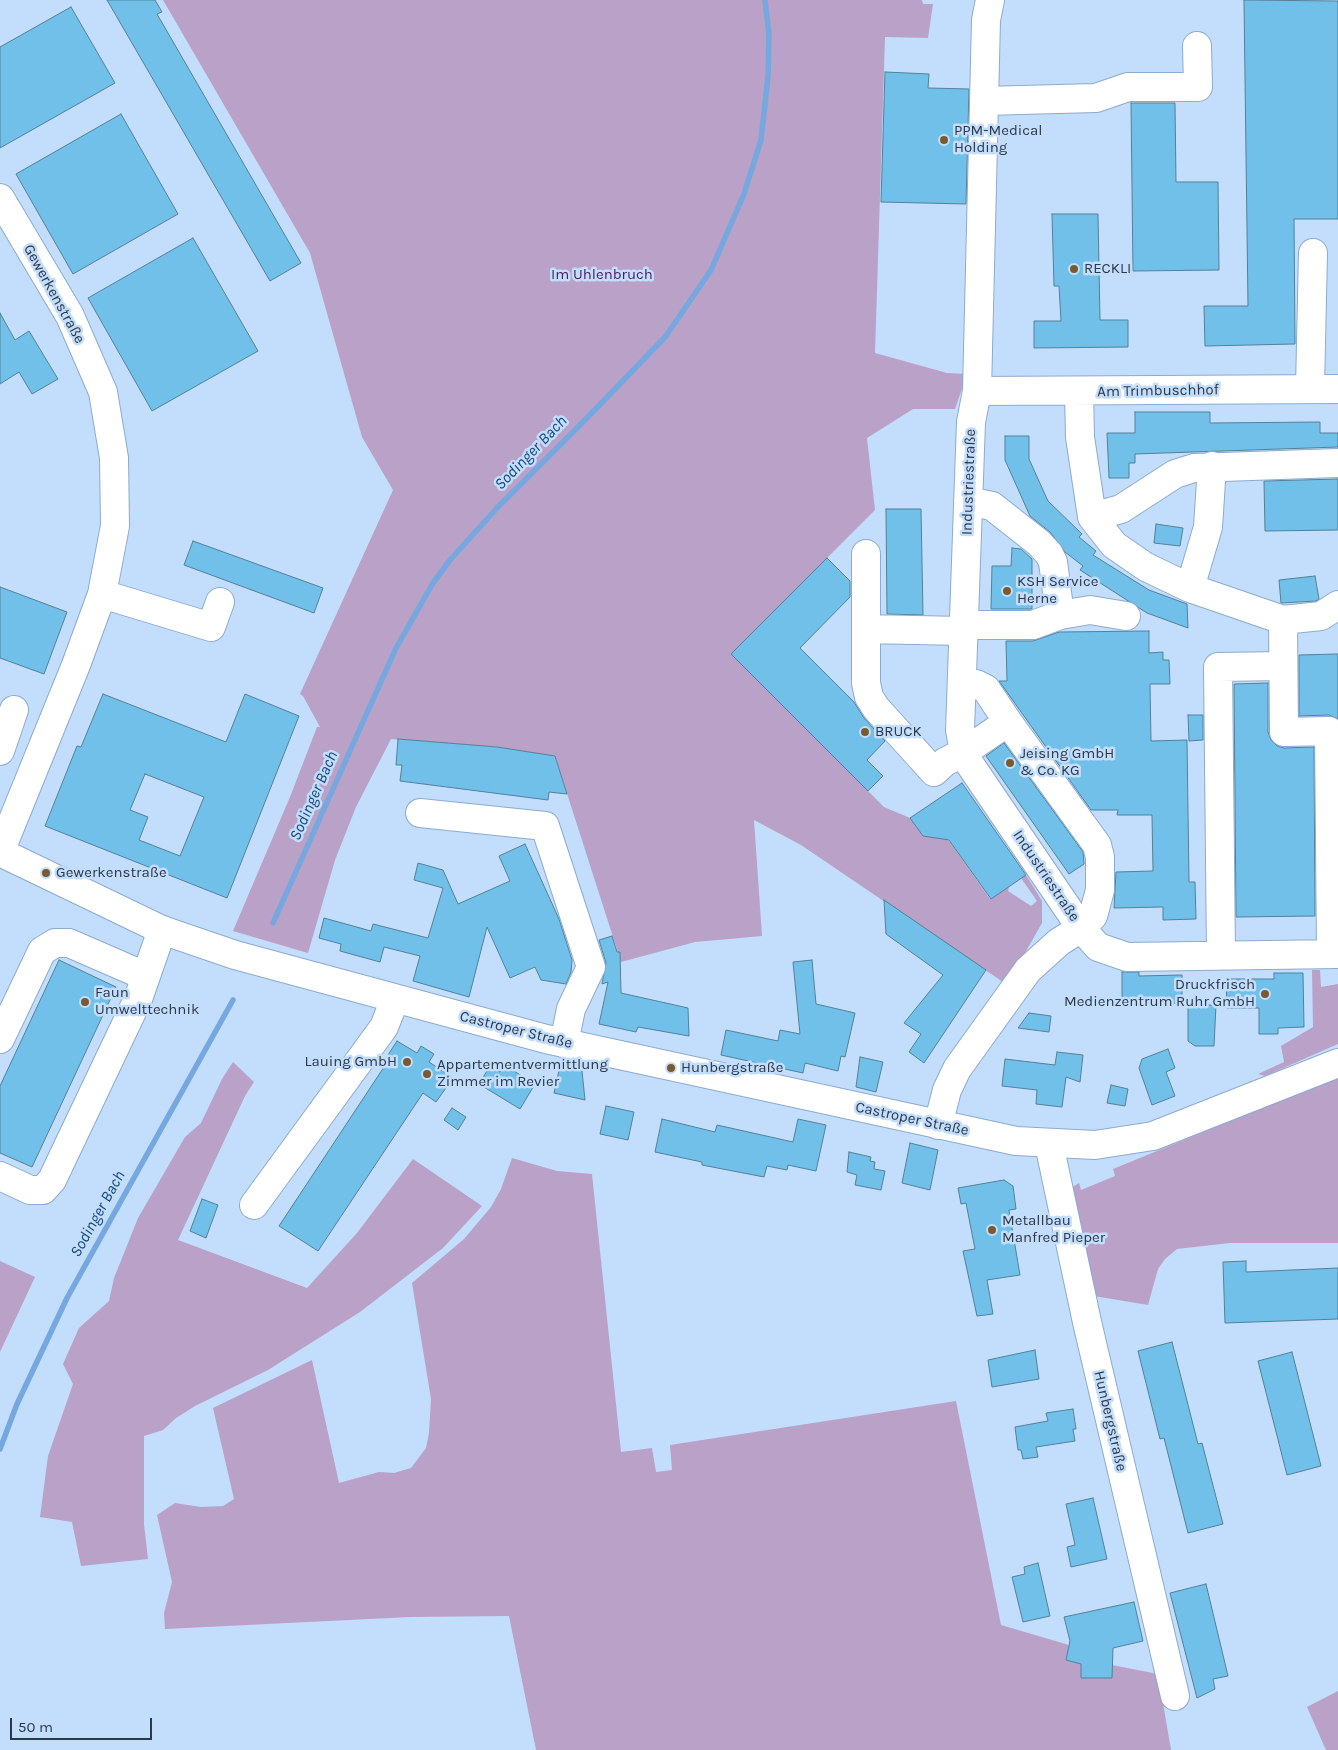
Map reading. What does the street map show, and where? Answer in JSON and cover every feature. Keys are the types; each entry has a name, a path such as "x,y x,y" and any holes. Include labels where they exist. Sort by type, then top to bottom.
{"street":[{"name":"Industriestraße","path":"990,0 986,20 977,391 970,422 960,730 964,752 969,763 1081,928 1098,947 1127,957 1335,954"},
{"path":"984,101 1096,98 1128,88 1198,87 1197,46"},
{"name":"Gewerkenstraße","path":"0,198 70,316 103,392 114,458 115,526 102,594 76,665 2,843"},
{"path":"1310,389 1313,253"},
{"name":"Am Trimbuschhof","path":"977,391 1079,392 1338,389"},
{"path":"1079,392 1080,437 1092,517 1114,545 1146,567 1190,588 1283,620 1321,616 1338,606"},
{"path":"1092,517 1121,509 1175,474 1212,466 1338,463"},
{"path":"1190,588 1208,527 1212,466"},
{"path":"968,501 992,506 1049,554 1053,562 1060,615"},
{"path":"866,554 866,683 869,697 876,708 934,772 945,762 964,752 1008,722"},
{"path":"102,594 211,627 220,602"},
{"path":"866,630 1033,625 1060,615 1090,610 1126,616"},
{"path":"1283,620 1284,732 1329,731 1335,954"},
{"path":"1221,955 1218,666 1283,666"},
{"path":"962,682 976,684 986,689 1097,845 1100,857 1100,890 1092,916 1081,928"},
{"path":"0,751 14,710"},
{"path":"420,813 545,826 591,967 571,1009 564,1043"},
{"name":"Castroper Straße","path":"2,843 162,930 235,955 564,1043 1016,1142 1095,1145 1153,1136 1338,1063"},
{"name":"Industriestraße","path":"938,1125 948,1090 957,1069 1022,978 1045,954 1081,928"},
{"path":"0,1176 30,1190 43,1190 52,1180 138,999 162,930"},
{"path":"0,1039 42,951 55,943 69,943 145,976"},
{"path":"254,1205 384,1027 395,999"},
{"name":"Hunbergstraße","path":"1049,1144 1087,1322 1176,1696"}],"green space":[{"name":"Im Uhlenbruch","path":"163,0 922,0 923,4 933,4 928,38 885,37 875,353 947,373 967,374 955,409 913,409 867,438 875,510 731,654 884,807 910,818 923,836 946,839 950,842 990,899 1009,887 1008,891 1031,906 1037,901 1021,878 1026,875 1042,901 1042,923 1026,951 1003,982 801,845 754,820 762,936 695,942 621,962 555,756 497,747 391,739 356,807 335,860 308,953 233,931 290,797 317,727 320,727 303,696 300,694 393,490 362,437 310,253"},
{"path":"1312,970 1320,970 1321,987 1338,984 1338,1044 1265,1076 1258,1074 1284,1062 1281,1046 1313,1027"},
{"path":"233,1062 254,1082 245,1096 178,1240 307,1288 357,1233 413,1159 482,1206 443,1248 360,1312 268,1370 195,1406 176,1418 163,1430 144,1436 144,1524 148,1559 81,1566 72,1522 40,1517 48,1456 73,1384 63,1364 79,1328 109,1301 114,1278 138,1218 185,1137 201,1123 222,1079"},
{"path":"1338,1077 1338,1243 1230,1243 1177,1249 1165,1259 1158,1269 1148,1305 1094,1296 1071,1188 1079,1183 1081,1190 1115,1176 1113,1169"},
{"path":"512,1158 557,1171 592,1174 621,1452 652,1448 656,1472 672,1470 670,1445 956,1401 1001,1625 1069,1645 1066,1660 1089,1665 1089,1670 1081,1670 1082,1678 1112,1678 1112,1665 1158,1674 1171,1750 536,1750 509,1616 410,1617 165,1629 164,1613 172,1582 157,1515 175,1503 201,1507 223,1506 234,1499 213,1408 312,1360 339,1483 379,1472 394,1473 411,1468 426,1448 431,1399 412,1283 464,1239 491,1207 501,1189"},
{"path":"0,1261 35,1277 0,1352"},
{"path":"1338,1691 1338,1750 1326,1750 1307,1707"}],"building":[{"path":"107,0 155,0 162,12 157,14 301,263 270,281"},
{"path":"1244,0 1338,1 1338,219 1294,219 1295,344 1205,346 1204,306 1248,306"},
{"path":"71,7 115,83 0,148 0,47"},
{"path":"885,72 929,74 928,88 969,89 966,204 881,202"},
{"path":"1131,103 1175,103 1176,182 1218,182 1219,270 1133,271"},
{"path":"121,114 178,214 73,274 16,174"},
{"path":"1052,214 1098,214 1100,320 1128,320 1128,347 1034,348 1034,321 1061,321 1059,286 1054,286"},
{"path":"193,238 258,351 152,411 88,298"},
{"path":"0,313 15,340 29,331 58,379 32,394 19,372 0,384"},
{"path":"1135,412 1210,412 1210,423 1320,422 1320,433 1338,433 1338,447 1135,454 1135,463 1129,463 1129,478 1109,478 1107,433 1135,433"},
{"path":"1005,436 1029,436 1029,459 1048,501 1082,534 1079,537 1096,551 1093,555 1149,590 1187,604 1188,628 1147,613 1080,570 1083,566 1065,552 1050,532 1030,516 1005,460"},
{"path":"1338,479 1338,530 1265,531 1264,481"},
{"path":"886,509 921,509 923,615 887,614"},
{"path":"1156,524 1183,528 1180,546 1154,543"},
{"path":"193,541 323,588 314,613 184,565"},
{"path":"1012,548 1021,549 1032,559 1032,609 991,609 992,566 1011,566"},
{"path":"827,558 850,581 850,597 800,648 854,702 864,718 885,741 867,760 883,776 868,791 731,654"},
{"path":"1315,576 1319,599 1316,601 1281,603 1279,580"},
{"path":"0,587 67,612 44,674 0,658"},
{"path":"1149,631 1149,653 1163,652 1163,660 1169,660 1170,684 1150,684 1151,741 1187,740 1189,882 1195,882 1196,919 1163,920 1163,907 1114,908 1116,872 1153,871 1152,815 1117,815 1118,810 1091,810 999,681 1007,681 1006,641 1033,641 1059,632"},
{"path":"1338,654 1338,719 1329,715 1299,716 1299,655"},
{"path":"1268,683 1268,732 1271,740 1277,746 1284,748 1314,747 1315,916 1236,917 1234,684"},
{"path":"103,694 226,742 245,694 299,716 227,898 45,826 77,746 81,747","holes":["145,774 204,797 180,856 139,840 148,817 130,810"]},
{"path":"1188,715 1203,715 1203,740 1189,741"},
{"path":"398,739 497,747 555,756 567,794 549,792 548,800 400,781 402,765 396,765"},
{"path":"1004,743 1083,852 1084,864 1069,874 986,756"},
{"path":"962,783 1026,875 991,899 949,840 923,836 910,818"},
{"path":"525,844 559,919 572,960 571,972 566,984 541,980 535,967 510,978 487,927 469,997 413,981 420,956 384,947 380,962 340,951 341,944 319,938 324,918 371,931 373,924 428,938 443,888 414,880 418,863 443,870 458,904 510,881 499,856"},
{"path":"884,900 986,970 924,1063 909,1052 921,1034 904,1023 943,975 886,934"},
{"path":"612,936 617,952 620,952 621,993 688,1008 689,1036 638,1027 636,1032 599,1024 608,982 602,984 606,963 599,940"},
{"path":"59,960 116,987 32,1167 0,1153 0,1086"},
{"path":"812,960 816,1004 855,1013 845,1057 841,1056 838,1071 805,1063 803,1073 721,1055 726,1030 778,1041 780,1030 800,1034 793,962"},
{"path":"1122,972 1139,972 1139,976 1182,975 1182,1003 1122,1004"},
{"name":"Druckfrisch Medienzentrum Ruhr GmbH","path":"1274,973 1303,973 1304,1027 1278,1028 1278,1034 1259,1034 1259,1008 1227,1008 1226,979 1274,979"},
{"path":"1188,1005 1216,1005 1214,1046 1195,1046 1188,1041"},
{"path":"1029,1013 1051,1016 1049,1032 1018,1028"},
{"path":"397,1041 417,1053 421,1046 434,1054 429,1062 453,1078 436,1102 423,1093 318,1251 279,1226 384,1067 381,1066"},
{"path":"1168,1049 1175,1068 1166,1072 1175,1096 1152,1105 1139,1068 1142,1059"},
{"path":"1057,1052 1083,1055 1080,1082 1066,1077 1062,1107 1036,1104 1037,1090 1002,1086 1005,1059 1055,1065"},
{"path":"860,1057 883,1062 876,1092 856,1087"},
{"path":"504,1065 535,1084 520,1109 479,1084 490,1066 500,1072"},
{"path":"560,1066 582,1071 585,1100 554,1093"},
{"path":"1111,1085 1128,1089 1125,1106 1107,1103"},
{"path":"606,1106 634,1112 628,1140 600,1134"},
{"path":"452,1108 466,1117 458,1130 444,1120"},
{"path":"662,1119 715,1132 717,1125 793,1142 798,1119 826,1125 816,1171 788,1165 787,1170 767,1166 764,1177 702,1165 702,1162 655,1152"},
{"path":"910,1143 938,1150 930,1190 902,1183"},
{"path":"849,1152 871,1157 870,1161 875,1162 874,1169 885,1171 881,1190 855,1185 857,1175 847,1172"},
{"name":"Metallbau Manfred Pieper","path":"1004,1180 1013,1186 1016,1209 1009,1210 1020,1275 987,1280 993,1314 977,1316 963,1251 975,1249 966,1203 961,1204 958,1188"},
{"path":"202,1199 218,1205 206,1238 190,1231"},
{"path":"1246,1261 1246,1272 1338,1268 1338,1319 1225,1323 1223,1262"},
{"path":"1172,1342 1198,1444 1202,1443 1223,1524 1188,1533 1164,1438 1160,1439 1138,1351"},
{"path":"1035,1350 1039,1379 992,1387 988,1360"},
{"path":"1292,1352 1321,1466 1287,1475 1258,1361"},
{"path":"1073,1409 1076,1429 1073,1429 1075,1441 1036,1447 1038,1457 1023,1459 1021,1450 1018,1450 1015,1427 1048,1421 1046,1413"},
{"path":"1093,1498 1107,1559 1071,1567 1067,1547 1075,1545 1066,1504"},
{"path":"1038,1563 1050,1616 1023,1622 1012,1577 1025,1574 1024,1567"},
{"path":"1206,1584 1228,1676 1213,1679 1215,1689 1197,1698 1170,1593"},
{"path":"1134,1602 1143,1641 1113,1648 1112,1678 1081,1678 1081,1664 1066,1660 1070,1641 1064,1617"}],"waterway":[{"name":"Sodinger Bach","path":"273,923 396,648 433,583 450,560 497,508 666,336 711,270 744,194 761,140 768,76 769,35 765,0"},
{"name":"Sodinger Bach","path":"0,1449 17,1404 67,1298 233,1000"}],"place":[{"name":"PPM-Medical Holding","path":"944,140"},
{"name":"RECKLI","path":"1074,269"},
{"name":"KSH Service Herne","path":"1007,591"},
{"name":"BRUCK","path":"865,732"},
{"name":"Jeising GmbH & Co. KG","path":"1010,763"},
{"name":"Gewerkenstraße","path":"46,873"},
{"name":"Druckfrisch Medienzentrum Ruhr GmbH","path":"1265,994"},
{"name":"Faun Umwelttechnik","path":"85,1002"},
{"name":"Lauing GmbH","path":"407,1062"},
{"name":"Hunbergstraße","path":"671,1068"},
{"name":"Appartementvermittlung Zimmer im Revier","path":"427,1074"},
{"name":"Metallbau Manfred Pieper","path":"992,1230"}]}
